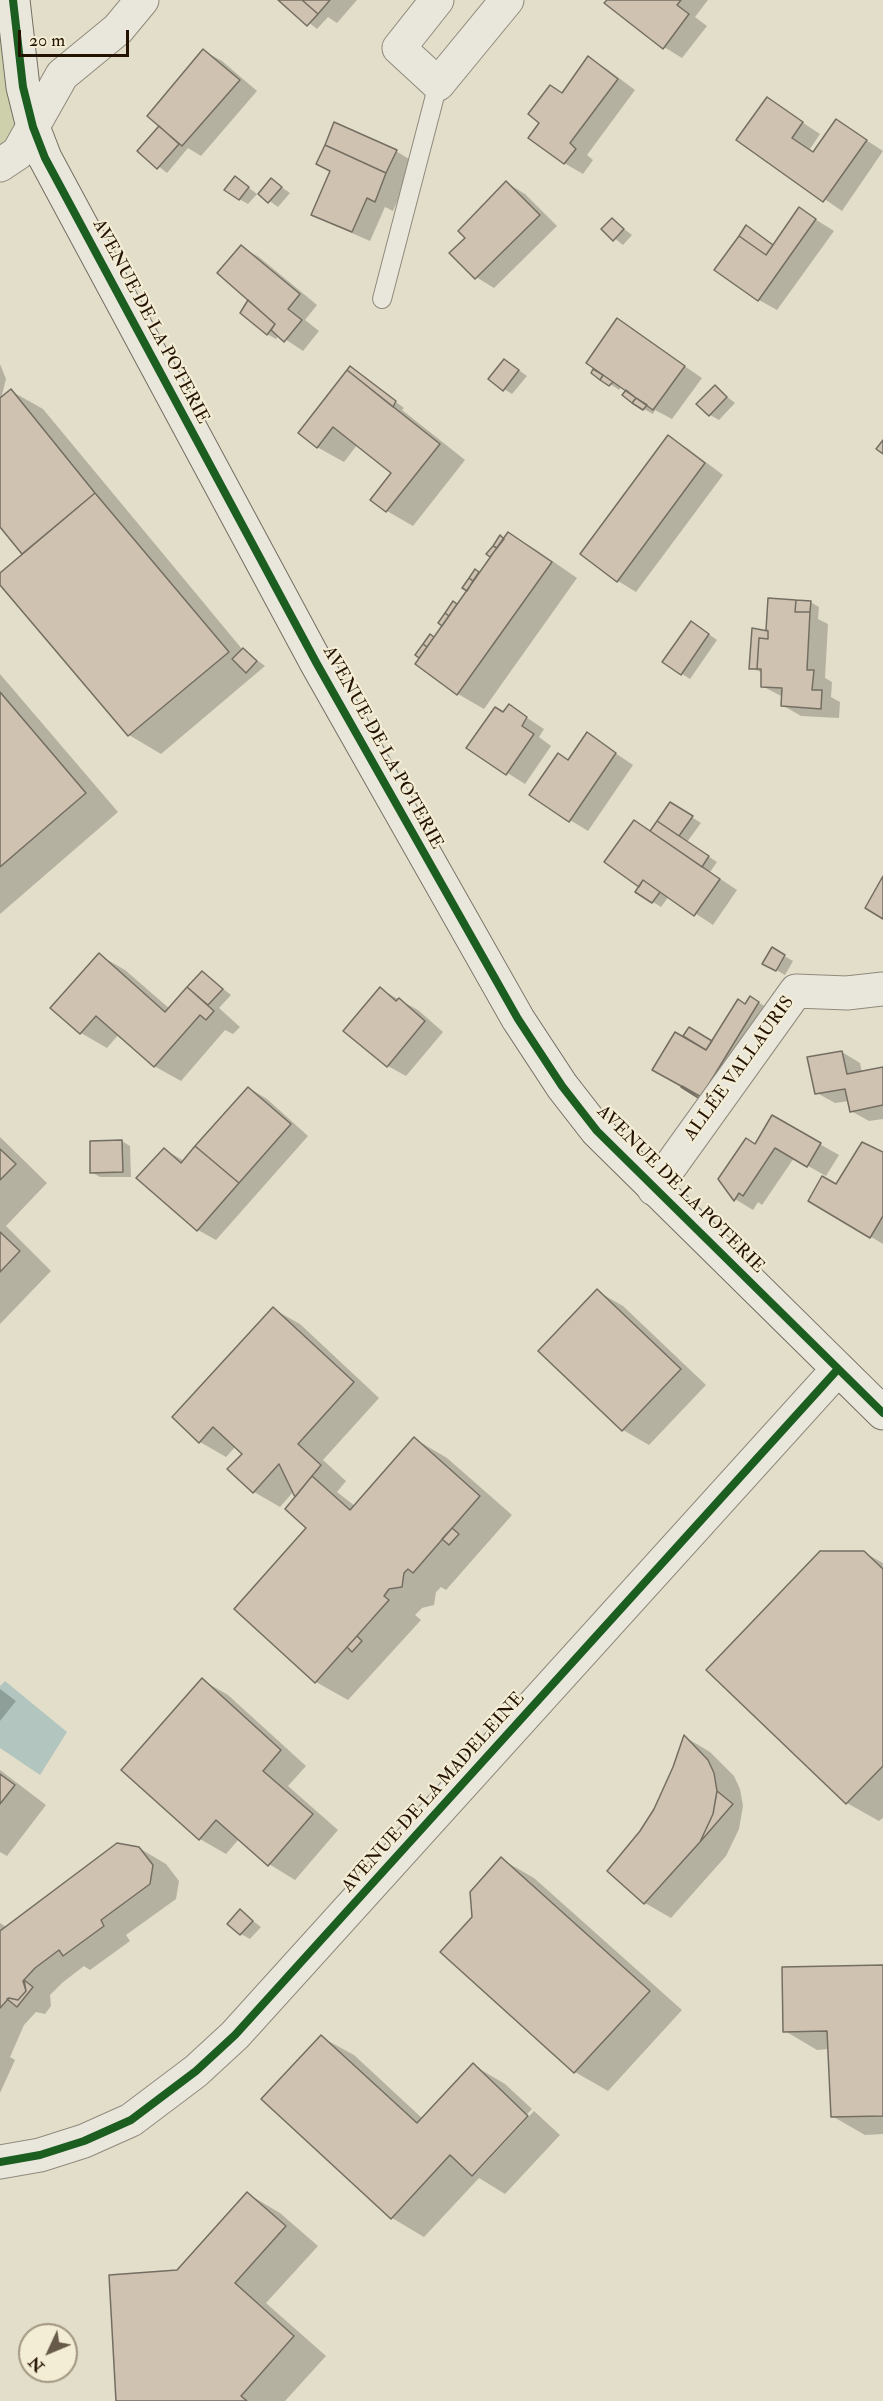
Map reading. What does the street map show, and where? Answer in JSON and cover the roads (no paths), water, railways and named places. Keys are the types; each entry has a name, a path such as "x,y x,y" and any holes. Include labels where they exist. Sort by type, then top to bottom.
{"street":[{"name":"AVENUE DE LA POTERIE","path":"13,0 23,87 33,127 45,158 317,664 518,1019 562,1086 597,1131 883,1413"},
{"path":"0,165 18,153 62,75 118,29 142,0"},
{"path":"437,0 399,48 438,84 507,0"},
{"name":"ALLÉE VALLAURIS","path":"654,1189 796,991 847,993 883,989"},
{"name":"AVENUE DE LA MADELEINE","path":"0,2162 40,2155 131,2120 196,2072 235,2035 838,1369"}],"lane":[{"path":"382,299 438,84"}],"water":[{"path":"5,1681 67,1732 40,1775 0,1748 0,1686"}]}
